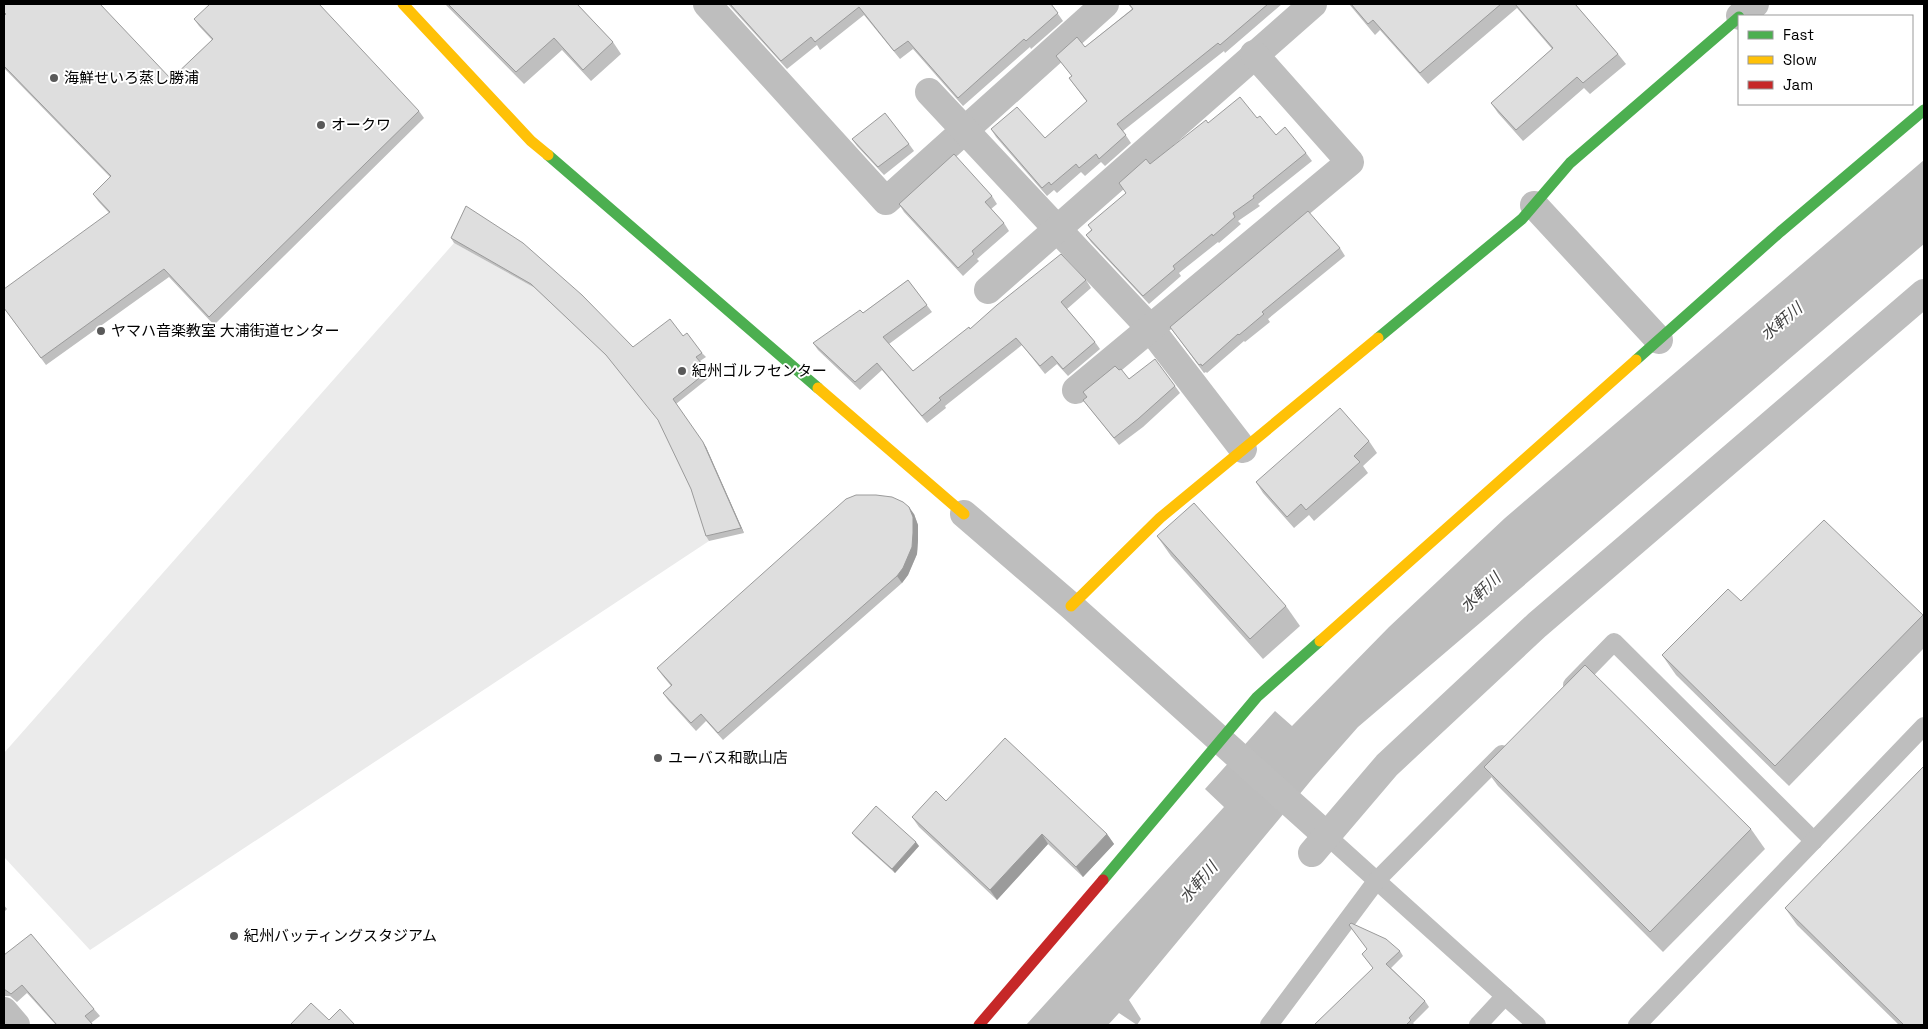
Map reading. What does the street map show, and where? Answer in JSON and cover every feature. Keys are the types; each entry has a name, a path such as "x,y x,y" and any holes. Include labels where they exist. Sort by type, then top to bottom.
{"street":[{"path":"403,4 532,141 1071,606 1228,747 1319,844 1387,765 1537,625 1924,293"},
{"path":"708,4 886,201 1105,4"},
{"path":"988,290 1313,4"},
{"path":"1742,15 1755,4"},
{"path":"1071,606 1160,518 1522,219 1570,163 1738,19"},
{"path":"1076,390 1350,162 1254,54"},
{"path":"929,92 1150,328 1243,449"},
{"path":"979,1025 1228,747 1257,698 1780,232 1924,110"},
{"path":"1534,205 1659,340"},
{"path":"4,1011 16,1025"}],"lane":[{"path":"1558,698 1614,642 1814,841"},
{"path":"1636,1025 1924,726"},
{"path":"1269,1025 1377,880 1516,740"},
{"path":"1319,844 1377,880 1538,1025"},
{"path":"1478,1025 1505,996"}],"shaded area":[{"path":"454,243 535,288 610,359 661,425 694,493 709,541 90,950 4,857 4,753"}],"water":[{"name":"水軒川","path":"1924,160 1924,244 1358,727 1313,778 1129,1000 1141,1019 1137,1025 1119,1013 1108,1025 1026,1025 1224,807 1205,789 1275,711 1292,726 1389,627 1505,518"}],"building":[{"path":"4,4 100,4 171,79 213,39 194,19 210,4 319,4 419,111 209,317 164,269 41,358 4,308 4,289 110,212 93,194 111,176 4,66 4,16 6,14 4,12"},
{"path":"448,4 577,4 613,42 583,70 554,38 516,72"},
{"path":"730,4 1051,4 1058,13 1026,41 1024,39 958,98 908,41 894,51 859,7 815,42 811,37 781,61"},
{"path":"1129,4 1268,4 1220,45 1218,43 1117,124 1126,135 1099,159 1096,154 1079,168 1076,164 1051,185 1049,182 1042,188 991,129 1017,107 1045,138 1087,101 1069,78 1072,76 1056,56 1077,37 1085,47 1133,9"},
{"path":"1351,4 1501,4 1420,73 1373,20 1368,24"},
{"path":"1515,4 1575,4 1618,54 1583,83 1577,77 1516,130 1491,103 1553,48"},
{"path":"1240,97 1257,118 1260,116 1276,135 1285,127 1306,153 1253,196 1254,198 1233,213 1235,217 1173,266 1175,269 1143,296 1086,235 1092,230 1088,225 1126,193 1119,183 1146,159 1150,164 1206,120 1208,123"},
{"path":"885,113 909,144 878,167 852,139"},
{"path":"954,154 992,196 985,202 1004,223 972,251 974,254 958,268 899,204"},
{"path":"466,206 523,243 582,295 633,347 670,319 683,336 687,333 702,353 696,357 708,371 673,399 703,442 741,528 706,536 691,489 658,420 606,355 531,284 451,238"},
{"path":"1308,211 1340,248 1262,312 1264,314 1202,366 1201,364 1199,365 1170,327"},
{"path":"1061,254 1086,280 1061,302 1095,342 1063,369 1052,356 1040,366 1016,338 939,398 941,400 922,416 877,363 855,382 813,343 860,310 863,313 908,280 927,305 883,337 913,371 969,327 970,329"},
{"path":"1155,359 1175,386 1114,438 1083,400 1087,397 1083,392 1115,366 1119,370 1121,369 1129,379"},
{"path":"1340,408 1369,441 1354,456 1360,462 1306,510 1301,504 1287,517 1256,482"},
{"path":"856,495 892,497 909,507 913,517 912,547 903,568 897,576 718,733 701,714 691,723 663,693 672,685 657,668 846,499"},
{"path":"1194,503 1286,606 1250,639 1157,536"},
{"path":"1824,520 1923,615 1775,766 1662,655 1728,589 1741,601"},
{"path":"1585,665 1751,829 1650,932 1484,767"},
{"path":"1005,738 1107,834 1076,867 1042,834 990,890 912,817 936,791 946,801"},
{"path":"1924,766 1924,1025 1904,1025 1785,908"},
{"path":"876,806 916,842 892,869 852,833"},
{"path":"1351,923 1386,939 1400,951 1386,964 1425,1001 1409,1018 1411,1020 1406,1025 1314,1025 1373,968 1362,954 1367,949 1349,925"},
{"path":"31,934 94,1009 85,1016 93,1025 57,1025 22,985 11,994 4,989 4,955"},
{"path":"311,1003 329,1020 340,1009 355,1025 290,1025"}],"traffic: fast":[{"path":"1378,338 1522,219 1570,163 1738,18"},
{"path":"1636,360 1780,232 1924,110"},
{"path":"548,155 818,388"},
{"path":"1103,880 1257,697 1320,641"}],"traffic: slow":[{"path":"403,4 531,141 548,155"},
{"path":"1071,606 1160,518 1378,338"},
{"path":"1320,641 1636,360"},
{"path":"818,388 964,514"}],"traffic: jam":[{"path":"979,1025 1103,880"}],"place":[{"name":"海鮮せいろ蒸し勝浦","path":"54,78"},
{"name":"オークワ","path":"321,125"},
{"name":"ヤマハ音楽教室 大浦街道センター","path":"101,331"},
{"name":"紀州ゴルフセンター","path":"682,371"},
{"name":"ユーバス和歌山店","path":"658,758"},
{"name":"紀州バッティングスタジアム","path":"234,936"}]}
